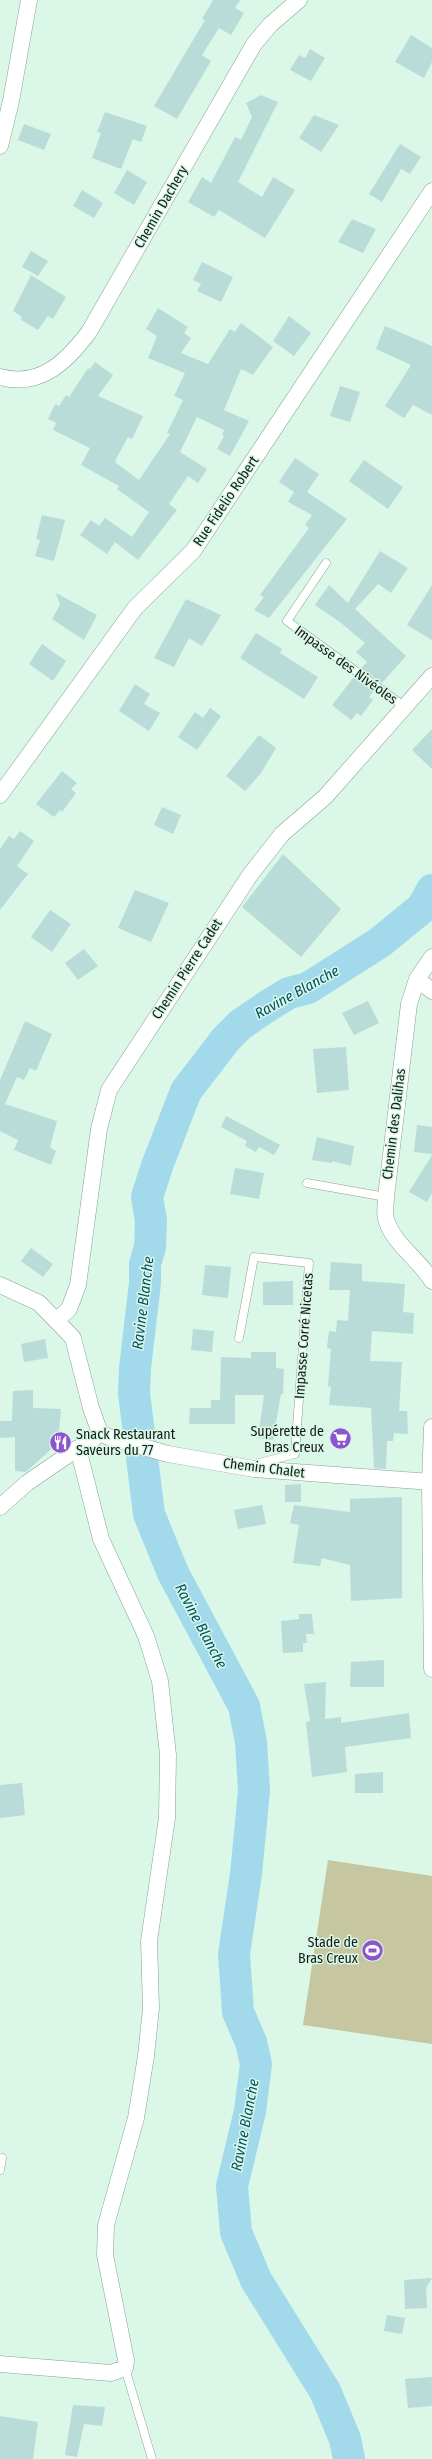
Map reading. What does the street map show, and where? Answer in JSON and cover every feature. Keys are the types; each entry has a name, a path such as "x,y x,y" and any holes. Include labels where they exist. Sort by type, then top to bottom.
{"street":[{"path":"0,146 11,101 29,0"},
{"name":"Chemin Dachery","path":"0,377 20,379 43,374 65,361 75,350 89,332 254,44 270,25 299,0"},
{"name":"Rue Fidelio Robert","path":"0,796 135,608 193,550 432,191"},
{"name":"Chemin Pierre Cadet","path":"57,1320 69,1309 78,1285 99,1129 109,1090 250,875 282,834 325,797 432,676"},
{"name":"Chemin des Dalihas","path":"432,957 416,979 409,1004 386,1197 386,1218 393,1236 424,1267 432,1281"},
{"path":"416,979 432,991"},
{"path":"0,1285 39,1303 73,1338 91,1408 106,1436 86,1446 78,1448 27,1483 0,1507"},
{"path":"432,1428 432,1669"},
{"name":"Chemin Chalet","path":"106,1436 168,1454 254,1469 431,1482"},
{"path":"0,2364 111,2374 125,2368 126,2360 105,2255 106,2225 136,2118 146,2056 151,2008 149,1941 168,1818 168,1755 160,1681 146,1636 101,1539 78,1448"}],"lane":[{"name":"Impasse des Nivéoles","path":"326,563 287,621 405,707"},
{"path":"307,1183 386,1197"},
{"name":"Impasse Corré Nicetas","path":"239,1338 254,1257 309,1263 295,1454 259,1463 254,1469"},
{"path":"0,2170 2,2158"},
{"path":"125,2368 152,2459"}],"green space":[{"name":"Stade de Bras Creux","path":"328,1860 432,1876 432,2044 303,2025"}],"building":[{"path":"213,0 240,0 235,8 244,13 231,35 219,28 202,55 211,61 177,119 154,106 205,20 202,19"},
{"path":"411,35 432,48 432,62 424,78 395,62"},
{"path":"310,49 325,58 311,81 290,70 299,55 305,58"},
{"path":"261,95 278,102 238,182 262,197 273,177 295,190 265,238 219,210 214,217 188,202 202,177 211,183 235,137 241,140 252,117 246,103"},
{"path":"105,112 147,126 141,142 133,139 121,169 92,158 101,133 97,132"},
{"path":"314,115 339,125 321,152 299,138"},
{"path":"24,124 51,134 44,150 18,140"},
{"path":"400,144 421,157 410,174 401,169 382,202 369,194"},
{"path":"127,170 147,182 134,205 114,193"},
{"path":"82,190 103,203 94,218 73,206"},
{"path":"352,219 376,229 363,253 338,242"},
{"path":"31,251 48,261 38,276 22,267"},
{"path":"202,262 233,277 221,302 197,291 201,284 193,280"},
{"path":"31,275 66,297 53,319 48,316 38,330 21,320 22,317 13,311"},
{"path":"158,308 188,327 184,333 191,338 181,353 208,364 230,329 235,332 241,323 273,347 253,375 241,369 224,410 249,421 230,456 217,449 224,436 222,435 224,430 197,417 180,452 207,469 198,483 188,476 169,504 177,510 138,560 115,542 107,554 80,535 91,520 99,526 105,518 132,537 149,512 117,489 119,486 81,465 90,448 53,430 56,423 48,419 55,404 59,406 66,395 69,397 88,368 90,369 95,362 113,375 98,396 143,416 132,439 128,437 115,461 139,480 170,434 167,433 183,400 174,396 185,373 148,358 157,336 146,329"},
{"path":"289,316 311,333 294,356 273,341"},
{"path":"385,326 432,346 432,415 413,405 404,418 385,406 411,365 376,349"},
{"path":"340,386 360,392 350,422 330,416"},
{"path":"295,458 319,474 307,492 347,519 269,618 254,610 264,597 260,595 309,528 305,525 312,515 288,502 294,492 279,482"},
{"path":"364,460 403,487 388,509 349,481"},
{"path":"42,515 65,520 54,561 35,556 40,540 36,539"},
{"path":"380,551 408,568 391,593 378,584 355,609 406,656 382,683 361,668 367,662 356,652 365,643 341,623 315,605 329,585 348,603"},
{"path":"432,585 432,640 407,625"},
{"path":"56,593 97,615 84,640 52,619 60,605"},
{"path":"186,599 221,615 202,646 189,638 174,667 154,658"},
{"path":"256,633 282,649 280,653 318,677 304,699 240,658"},
{"path":"42,644 66,661 53,681 29,664"},
{"path":"354,677 374,691 369,697 373,700 361,716 357,713 351,720 332,705"},
{"path":"135,684 150,694 144,704 160,713 149,731 119,711"},
{"path":"210,708 221,716 197,750 178,737 195,712 203,718"},
{"path":"432,729 432,769 412,750"},
{"path":"259,735 276,748 261,773 245,791 226,776"},
{"path":"62,771 77,783 71,789 76,793 62,812 60,810 54,817 36,804"},
{"path":"162,807 181,815 173,834 154,825"},
{"path":"20,831 34,841 17,866 28,874 0,910 0,849 9,836 14,839"},
{"path":"283,854 341,909 301,957 242,907"},
{"path":"135,890 169,903 151,942 118,928"},
{"path":"50,910 71,924 52,952 31,937"},
{"path":"84,949 98,966 78,980 65,963"},
{"path":"368,1001 379,1023 354,1035 342,1013"},
{"path":"25,1021 52,1034 36,1071 30,1068 24,1080 17,1077 5,1104 57,1121 50,1147 56,1151 51,1165 14,1150 18,1140 0,1131 0,1080"},
{"path":"346,1047 349,1090 317,1093 313,1049"},
{"path":"226,1116 280,1145 274,1155 259,1147 256,1152 245,1146 247,1141 221,1127"},
{"path":"417,1125 432,1127 432,1154 414,1152"},
{"path":"317,1137 354,1146 351,1166 332,1161 332,1163 312,1160"},
{"path":"432,1155 432,1193 427,1202 409,1192"},
{"path":"235,1168 264,1173 259,1199 230,1194"},
{"path":"31,1248 53,1264 43,1277 21,1261"},
{"path":"331,1262 362,1264 362,1281 405,1284 403,1312 414,1313 413,1334 372,1331 370,1361 402,1362 399,1411 407,1411 408,1434 394,1433 393,1441 387,1441 386,1469 374,1468 371,1408 329,1405 331,1387 328,1386 331,1349 327,1348 329,1331 336,1332 337,1320 348,1321 350,1290 329,1290"},
{"path":"205,1265 231,1267 228,1298 202,1295"},
{"path":"293,1281 293,1305 263,1305 263,1282"},
{"path":"193,1329 214,1331 212,1352 191,1350"},
{"path":"45,1339 48,1358 24,1362 21,1344"},
{"path":"251,1352 276,1352 276,1368 284,1369 283,1394 281,1394 273,1440 258,1438 264,1395 235,1395 235,1424 189,1424 190,1408 211,1408 211,1400 220,1400 221,1357 251,1358"},
{"path":"33,1390 33,1408 61,1409 58,1443 26,1472 15,1471 15,1437 0,1438 0,1421 12,1421 13,1391"},
{"path":"301,1484 301,1502 285,1502 285,1485"},
{"path":"402,1497 402,1598 351,1601 350,1565 322,1558 320,1566 293,1563 299,1525 290,1523 294,1505 350,1512 350,1499"},
{"path":"262,1505 266,1524 238,1529 234,1510"},
{"path":"299,1614 312,1614 314,1634 306,1634 307,1643 303,1643 303,1652 283,1653 281,1621 299,1619"},
{"path":"384,1660 384,1687 350,1687 351,1662"},
{"path":"326,1682 325,1719 341,1717 341,1723 409,1713 411,1738 345,1747 347,1772 312,1777 306,1722 310,1721 304,1684"},
{"path":"383,1772 383,1793 355,1793 355,1774"},
{"path":"22,1783 25,1815 0,1818 0,1785"},
{"path":"432,2278 426,2288 427,2308 405,2309 404,2280"},
{"path":"387,2315 405,2318 402,2334 384,2331"},
{"path":"432,2377 432,2406 408,2408 405,2379"},
{"path":"73,2405 105,2407 102,2426 84,2424 77,2457 65,2455"},
{"path":"0,2416 38,2422 33,2459 0,2459"}],"waterway":[{"name":"Ravine Blanche","path":"349,2459 345,2439 325,2391 256,2280 236,2232 232,2186 250,2111 256,2064 251,2042 238,2012 234,1954 246,1874 254,1791 251,1742 244,1706 173,1573 149,1514 134,1393 135,1368 145,1283 145,1264 150,1247 151,1221 147,1197 157,1166 186,1091 226,1039 240,1025 289,993 308,988 379,943 422,908 432,890"}],"place":[{"name":"Supérette de Bras Creux","path":"340,1439"},
{"name":"Snack Restaurant Saveurs du 77","path":"60,1442"},
{"name":"Stade de Bras Creux","path":"373,1950"}]}
